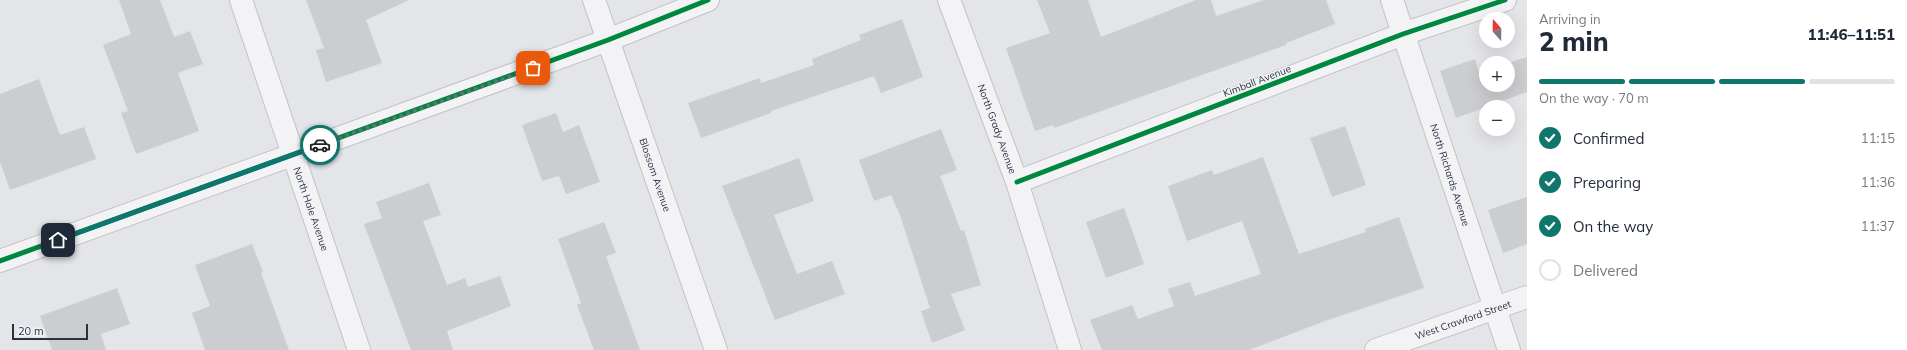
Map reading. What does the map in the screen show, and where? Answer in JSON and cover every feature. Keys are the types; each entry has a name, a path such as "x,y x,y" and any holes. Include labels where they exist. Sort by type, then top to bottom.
{"street":[{"name":"North Hale Avenue","path":"241,0 359,350"},
{"name":"Blossom Avenue","path":"594,0 716,350"},
{"path":"0,261 608,40 708,0"},
{"name":"North Grady Avenue","path":"949,0 1016,182 1070,350"},
{"name":"North Richards Avenue","path":"1392,0 1509,350"},
{"name":"Kimball Avenue","path":"1016,182 1404,34 1505,0"},
{"name":"West Crawford Street","path":"1376,350 1527,297"}],"building":[{"path":"119,0 160,0 174,37 190,31 203,64 178,73 199,131 136,154 121,113 128,111 103,45 131,34"},
{"path":"306,0 409,0 366,20 382,63 326,82 316,50 324,48"},
{"path":"1037,0 1088,0 1101,37 1196,0 1211,0 1216,16 1264,0 1326,0 1335,24 1286,43 1286,45 1054,128 1053,125 1035,131 1006,48 1050,33"},
{"path":"902,19 923,77 881,93 874,76 771,111 771,113 701,138 688,103 760,78 761,83 814,65 812,59 861,40 859,35"},
{"path":"1527,57 1527,92 1505,100 1479,100 1479,110 1456,118 1440,71 1475,59 1479,73 1479,92 1515,92 1515,61"},
{"path":"39,79 60,135 84,127 96,159 10,190 0,162 0,94"},
{"path":"556,113 563,132 579,125 600,182 566,194 559,176 542,181 522,125"},
{"path":"1345,126 1366,185 1332,197 1310,138"},
{"path":"941,129 957,170 940,176 961,231 964,230 981,285 951,294 965,330 932,343 921,311 930,308 900,215 891,195 874,201 859,160"},
{"path":"1263,157 1299,254 1366,232 1365,229 1399,217 1424,288 1325,321 1249,350 1102,350 1090,320 1132,305 1138,319 1174,306 1168,289 1190,282 1195,296 1261,274 1242,221 1187,241 1168,186 1212,170 1214,175"},
{"path":"799,158 814,201 774,215 797,274 832,261 845,294 775,320 722,186"},
{"path":"429,183 441,215 423,221 447,285 465,278 468,287 500,276 511,306 447,331 453,350 411,350 364,224 382,218 376,202"},
{"path":"1527,197 1527,244 1503,253 1488,210"},
{"path":"1124,208 1144,264 1106,278 1086,222"},
{"path":"604,222 616,253 606,256 640,350 594,350 577,305 581,303 558,239"},
{"path":"252,244 289,350 205,350 192,313 210,306 195,265"},
{"path":"117,288 130,324 101,334 106,350 52,350 40,316"}],"cycle path":[{"path":"0,261 608,40 708,0"},
{"path":"1017,182 1403,34 1505,0"}],"way so far":[{"path":"320,145 533,68"}],"route":[{"path":"58,240 320,145"}]}
